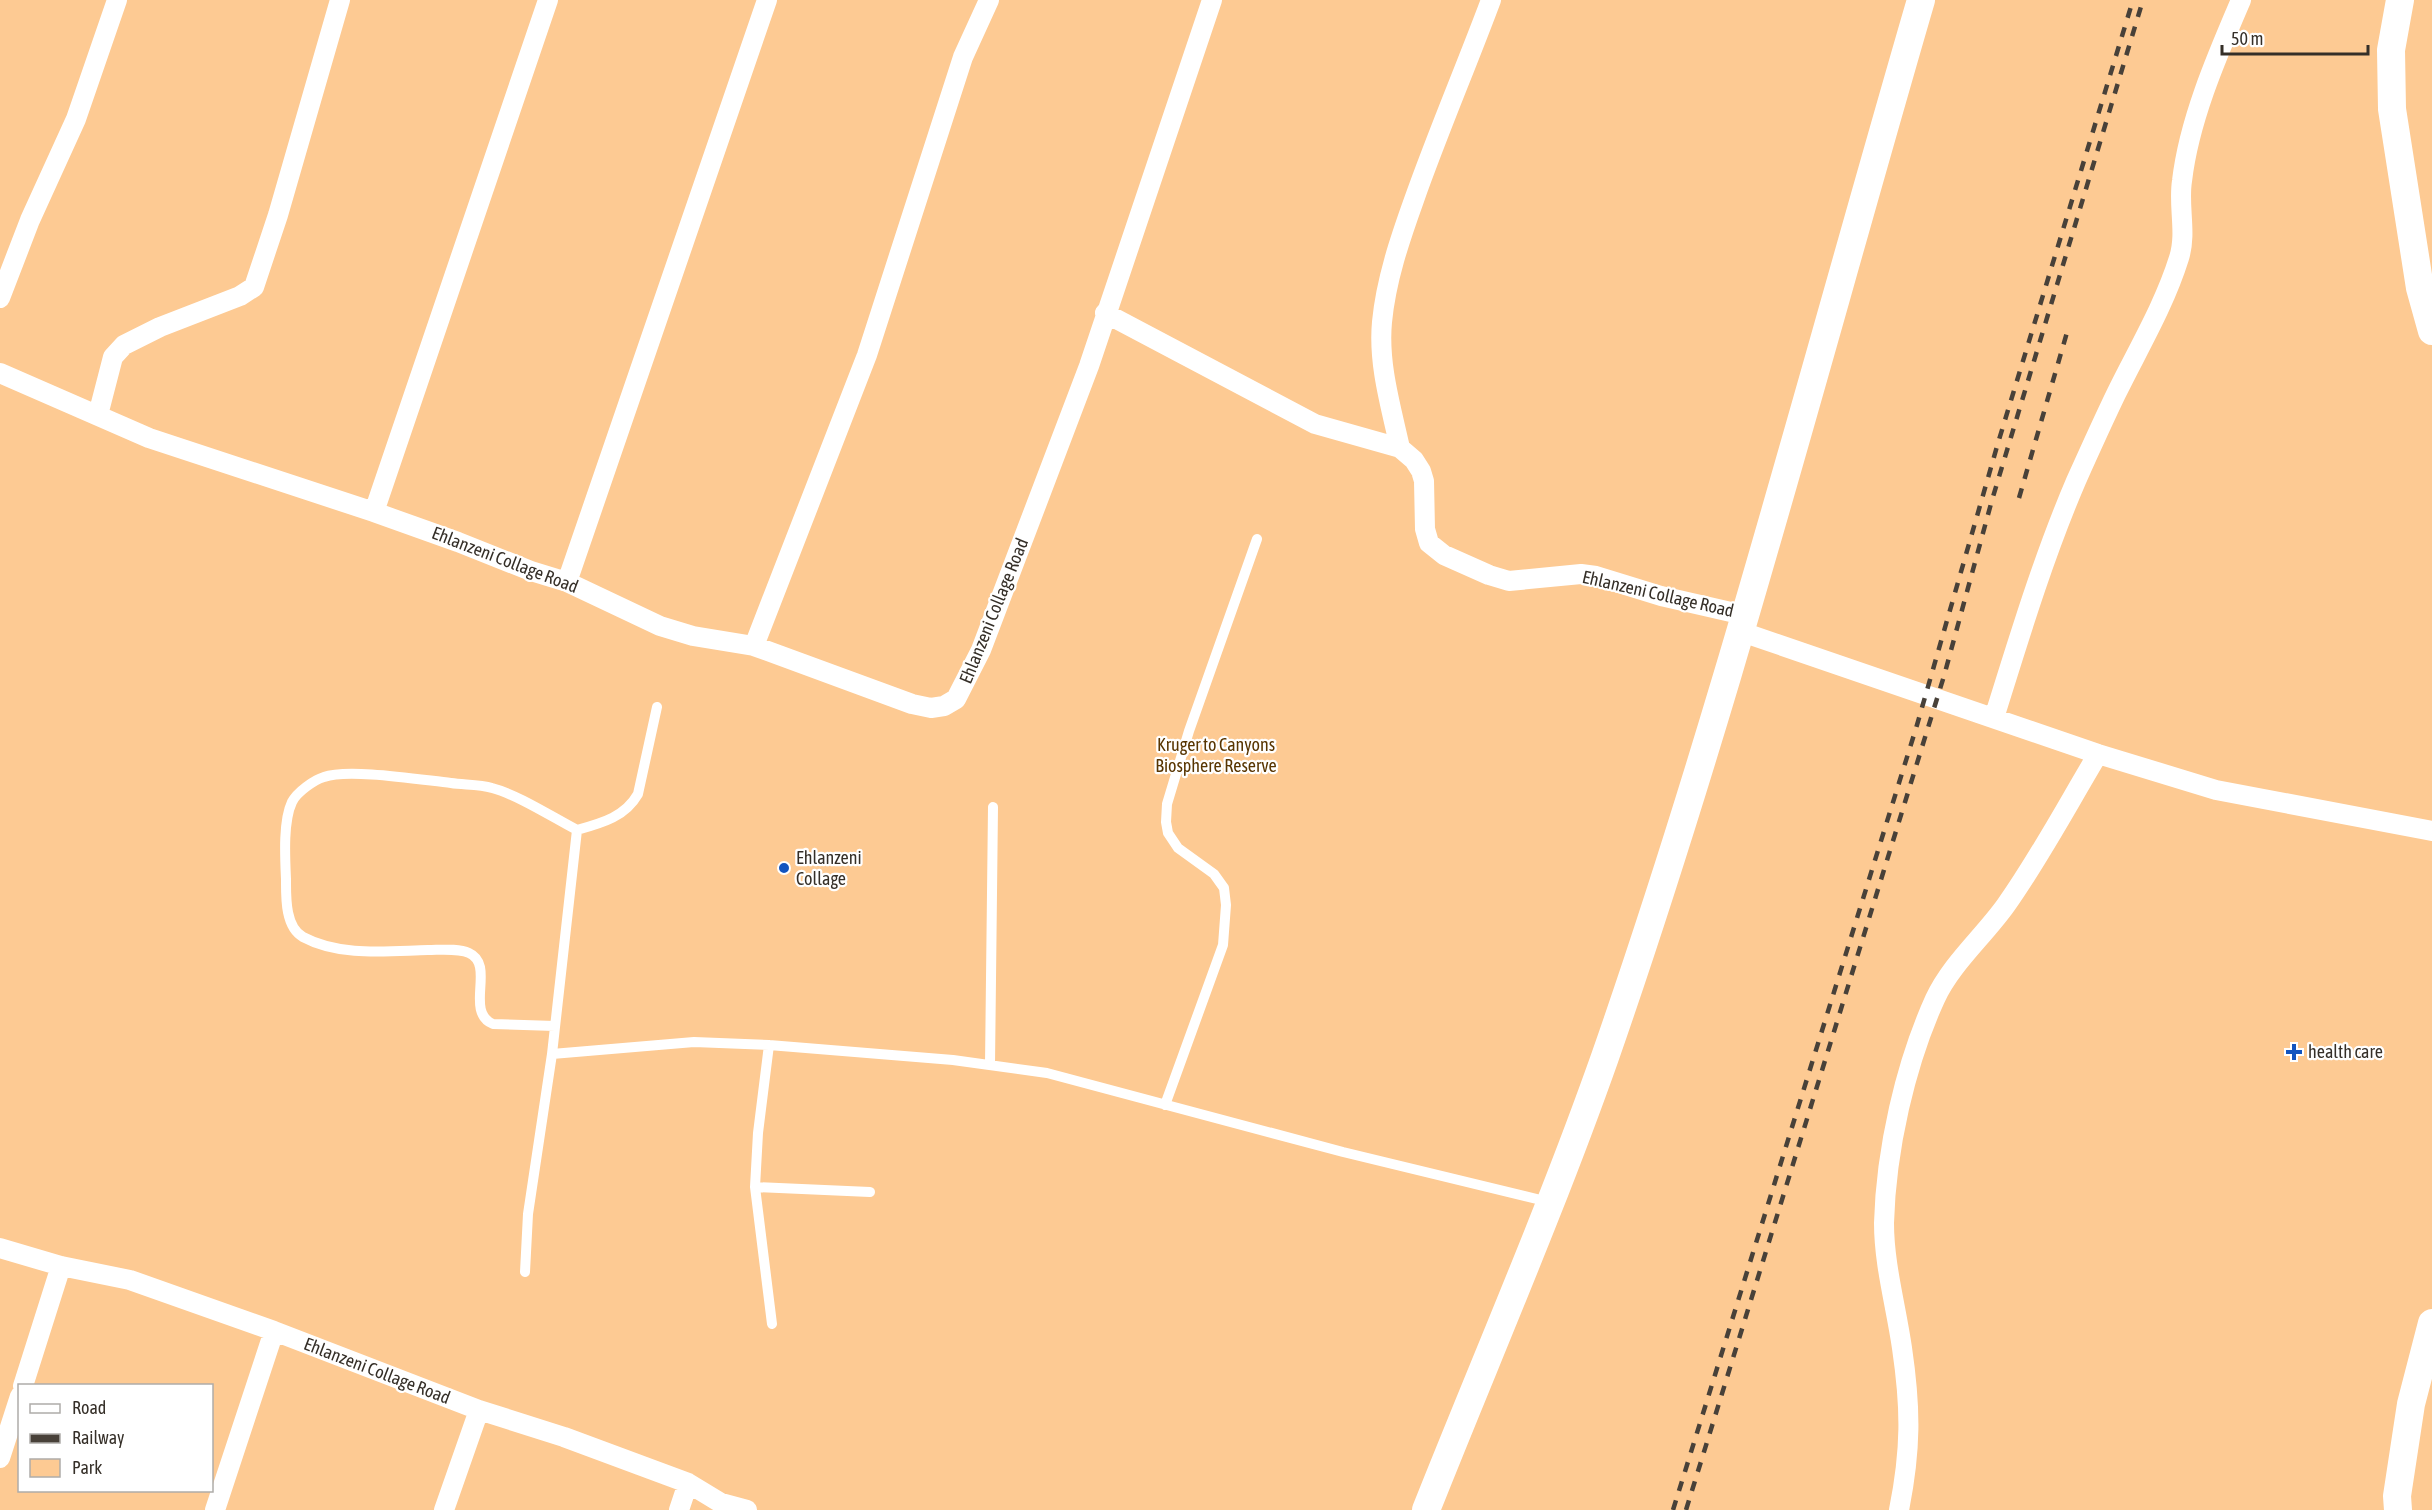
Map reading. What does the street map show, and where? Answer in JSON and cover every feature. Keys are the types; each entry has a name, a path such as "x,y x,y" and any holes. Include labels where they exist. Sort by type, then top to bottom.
{"street":[{"path":"0,298 30,220 76,119 117,0"},
{"path":"98,415 113,357 123,345 160,327 240,296 254,287 278,215 340,0"},
{"path":"374,512 548,0"},
{"path":"567,582 767,0"},
{"path":"754,646 867,355 963,57 989,0"},
{"name":"Ehlanzeni Collage Road","path":"0,373 149,438 374,512 567,582 660,626 693,636 754,646 912,704 931,708 944,706 956,699 981,650 1089,366 1212,0"},
{"path":"1105,313 1315,424 1400,448 1382,356 1382,322 1395,254 1431,152 1491,0"},
{"path":"1426,1510 1549,1202 1618,1017 1694,783 1742,623 1921,0"},
{"path":"1985,715 2076,483 2115,395 2151,326 2180,256 2181,183 2190,141 2216,59 2241,0"},
{"path":"2400,0 2391,50 2392,109 2420,288 2432,331"},
{"name":"Ehlanzeni Collage Road","path":"1400,448 1414,460 1421,471 1424,481 1425,529 1429,543 1443,555 1489,575 1509,581 1581,574 1596,576 1742,623 1901,686 1985,715 2098,754 2216,790 2432,831"},
{"path":"1899,1510 1910,1434 1907,1386 1886,1257 1884,1225 1887,1178 1897,1117 1917,1050 1940,989 2007,905 2098,754"},
{"name":"Ehlanzeni Collage Road","path":"0,1248 61,1266 130,1280 274,1331 479,1410 564,1437 688,1483 721,1503 747,1510"},
{"path":"24,1384 61,1266"},
{"path":"2394,1505 2411,1404 2432,1323"},
{"path":"215,1510 274,1331"},
{"path":"0,1458 18,1402"},
{"path":"444,1510 479,1410"},
{"path":"679,1510 688,1483"}],"lane":[{"path":"1165,1105 1223,945 1226,905 1224,888 1214,873 1178,848 1168,833 1167,804 1189,731 1257,539"},
{"path":"555,1026 487,1022 480,1008 479,966 476,958 469,953 438,950 343,950 320,945 300,936 290,922 286,898 285,837 292,801 324,776 350,774 492,788 577,830 617,817 632,806 638,794 657,707"},
{"path":"990,1065 993,807"},
{"path":"525,1272 530,1202 552,1054 577,830"},
{"path":"552,1054 694,1042 769,1044 990,1065 1047,1073 1342,1152 1549,1202"},
{"path":"769,1044 758,1133 755,1187 772,1324"},
{"path":"755,1187 870,1192"}],"green space":[{"name":"Kruger to Canyons Biosphere Reserve","path":"0,0 2432,0 2432,1510 0,1510"}],"railway":[{"path":"1673,1510 1917,725 1998,443 2133,0"},
{"path":"1686,1510 1944,676 1992,500 2143,0"},
{"path":"2019,498 2068,329"}],"place":[{"name":"Ehlanzeni Collage","path":"784,868"},
{"name":"health care","path":"2294,1052"}]}
